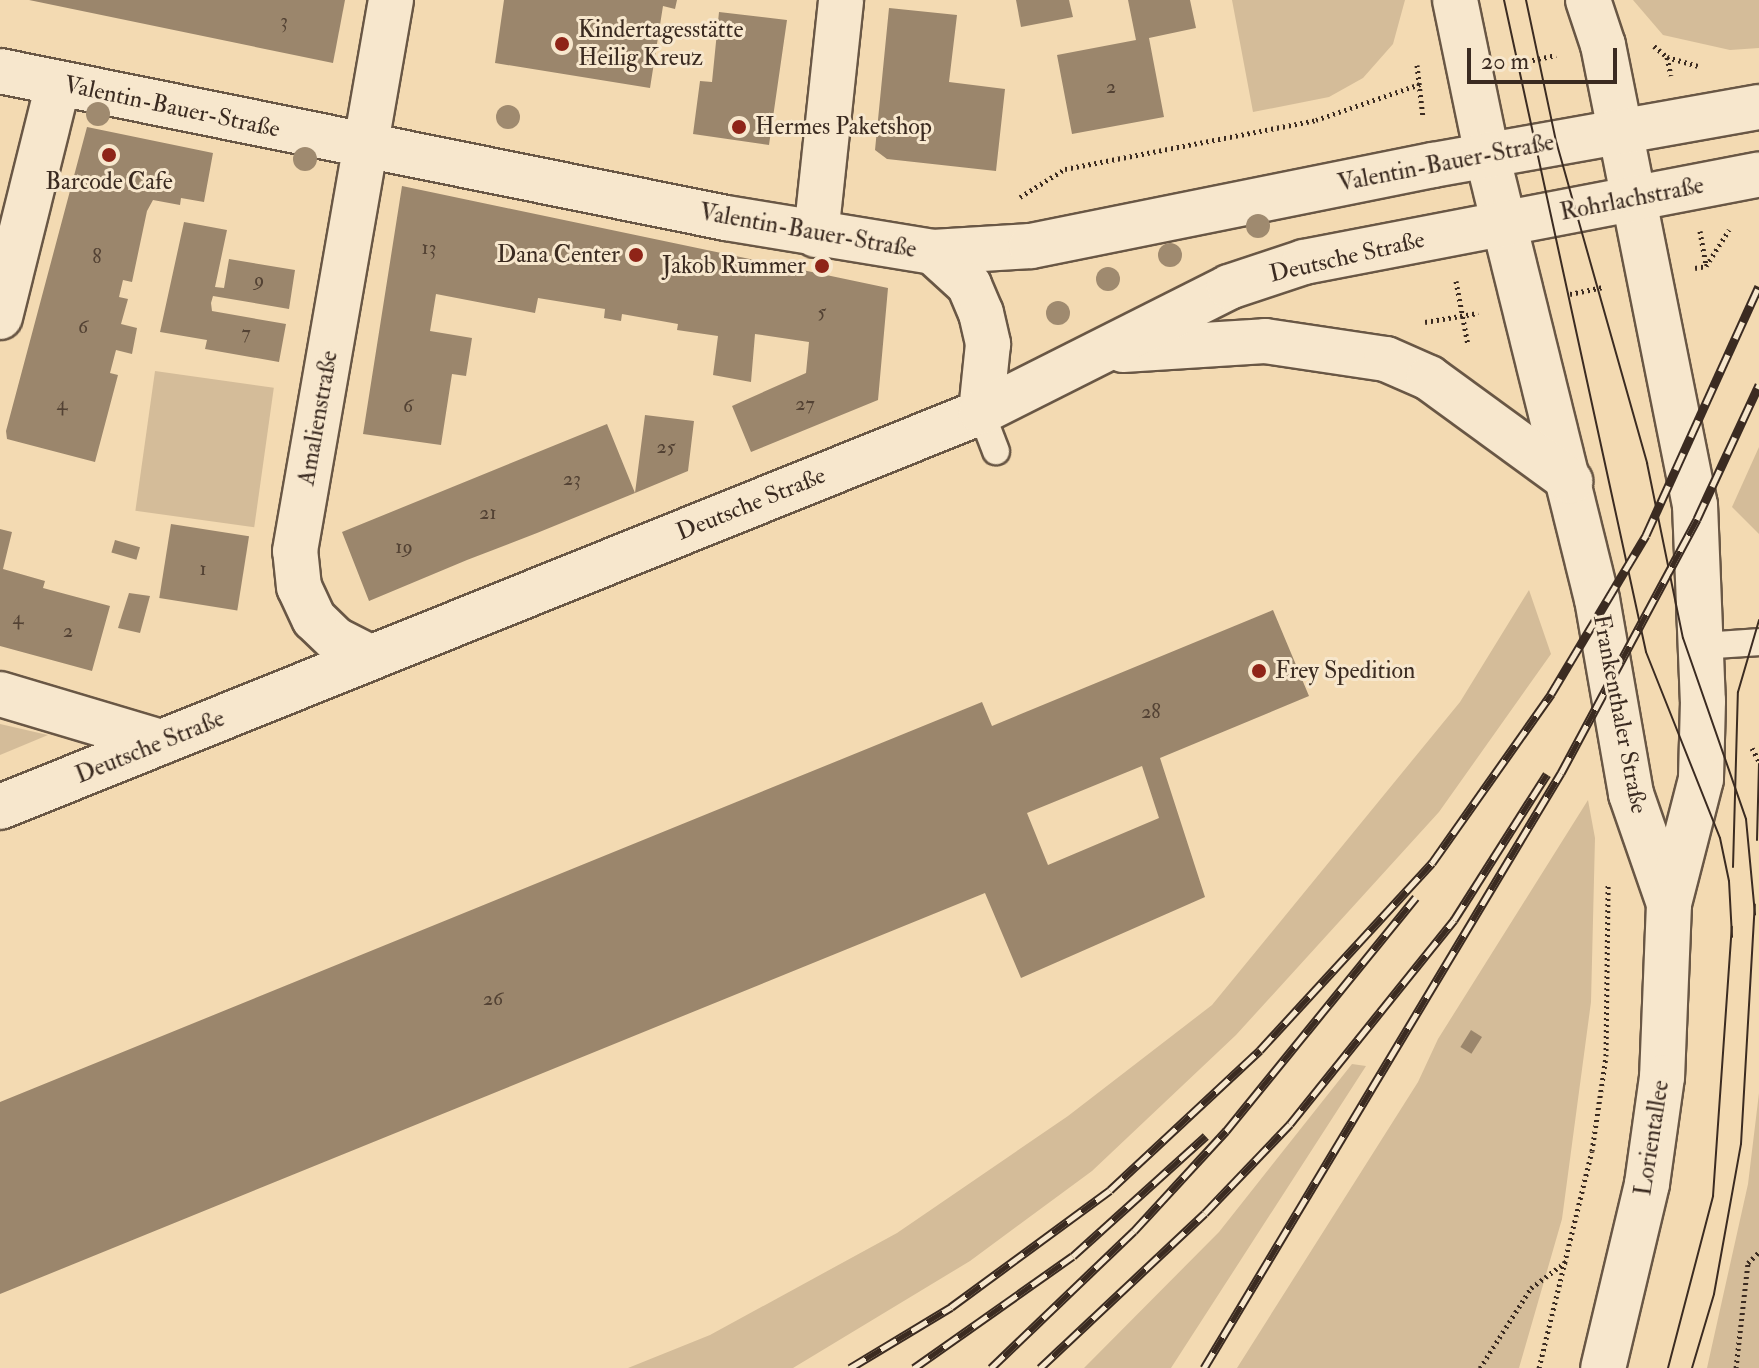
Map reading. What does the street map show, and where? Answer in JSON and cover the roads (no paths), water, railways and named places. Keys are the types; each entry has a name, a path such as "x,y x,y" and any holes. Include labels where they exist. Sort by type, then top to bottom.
{"main road":[{"name":"Amalienstraße","path":"370,657 336,640 314,619 299,587 295,551 391,0"},
{"path":"816,235 841,0"},
{"name":"Frankenthaler Straße","path":"1455,0 1487,155 1570,481 1631,794 1669,904"},
{"path":"1588,0 1603,45 1695,505 1701,646 1701,779 1669,904"},
{"name":"Valentin-Bauer-Straße","path":"0,71 366,148 816,235 933,252 1031,246 1618,129"},
{"path":"0,317 58,84"},
{"path":"1618,129 1759,107"},
{"name":"Rohrlachstraße","path":"1505,223 1759,174"},
{"name":"Deutsche Straße","path":"0,807 370,657 988,432 1105,351 1229,287 1304,262 1505,223"},
{"path":"933,252 969,285 981,313 988,344 988,432"},
{"path":"1105,351 1265,341 1386,359 1429,378 1570,481"},
{"path":"0,694 161,742"},
{"name":"Lorientallee","path":"1603,1368 1647,1184 1662,1077 1669,904"}],"lane":[{"path":"1701,646 1759,642"}],"tram line":[{"path":"1504,0 1646,652 1720,838 1729,881 1732,937"},
{"path":"1526,0 1556,141 1647,463 1683,638 1746,819 1755,915"},
{"path":"1733,867 1738,692 1759,620"},
{"path":"1757,840 1759,764"},
{"path":"1692,1368 1714,1294 1741,1144 1755,904"},
{"path":"1668,1368 1713,1196 1732,927"}],"railway":[{"path":"850,1368 951,1307 1110,1190 1260,1050 1432,863 1551,694 1646,535 1759,286"},
{"path":"1204,1368 1561,773 1697,519 1759,385"},
{"path":"1040,1368 1205,1213 1290,1124 1454,920 1547,774"},
{"path":"991,1368 1134,1231 1226,1131 1416,897"},
{"path":"914,1368 1073,1256 1206,1136"}],"place":[{"name":"Kindertagesstätte Heilig Kreuz","path":"562,44"},
{"name":"Hermes Paketshop","path":"739,127"},
{"name":"Barcode Cafe","path":"109,155"},
{"name":"Dana Center","path":"636,255"},
{"name":"Jakob Rummer","path":"822,266"},
{"name":"Frey Spedition","path":"1259,671"}]}
